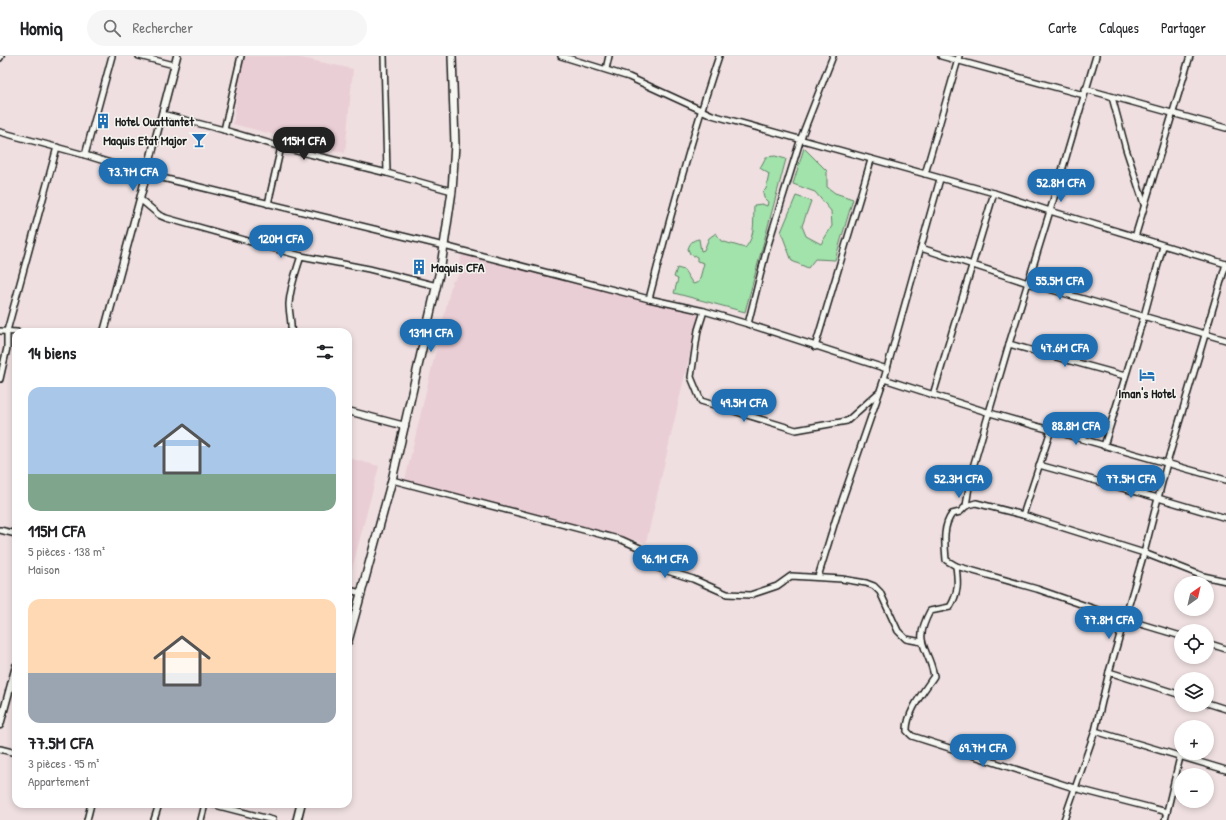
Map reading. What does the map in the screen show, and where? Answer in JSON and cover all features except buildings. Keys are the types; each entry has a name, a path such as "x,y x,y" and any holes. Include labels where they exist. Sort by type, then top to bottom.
{"main road":[{"path":"352,627 392,480 437,286 452,191 455,144 452,56"},
{"path":"297,820 300,808"}],"street":[{"path":"85,155 112,56"},
{"path":"139,56 174,65"},
{"path":"105,328 177,56"},
{"path":"224,130 241,56"},
{"path":"384,56 387,173"},
{"path":"561,56 629,77 712,115 801,138 871,160 994,193 1050,212 1226,264 1167,463 1144,553 1109,672 1095,731 1064,820"},
{"path":"606,69 609,56"},
{"path":"649,299 701,109 719,56"},
{"path":"748,324 767,248 801,138 833,56"},
{"path":"941,56 958,58 1084,95"},
{"path":"966,506 971,474 1096,56"},
{"path":"1135,237 1190,56"},
{"path":"925,174 958,58"},
{"path":"1085,89 1226,128"},
{"path":"1112,97 1126,149 1144,204"},
{"path":"162,114 281,147 387,173 452,191"},
{"path":"0,132 85,155 146,174 444,246 704,312 748,324 886,369"},
{"path":"0,379 8,348 7,330 57,147"},
{"path":"268,204 281,147"},
{"path":"815,347 871,160"},
{"path":"818,577 837,515 884,379 940,179"},
{"path":"933,395 994,193"},
{"path":"140,199 166,218 301,256 369,269 437,286"},
{"path":"1104,446 1144,316 1163,246"},
{"path":"921,248 972,266 1028,283 1226,340"},
{"path":"291,328 289,306 291,289 301,256"},
{"path":"704,312 698,330 691,377 701,401 796,430 847,421 878,393"},
{"path":"0,331 12,331"},
{"path":"1009,344 1125,376"},
{"path":"884,379 990,413 1226,480"},
{"path":"352,412 405,426"},
{"path":"1023,515 1051,430"},
{"path":"1039,465 1226,518"},
{"path":"392,480 622,540 640,548 645,557 658,568 693,579 727,594 750,595 777,586 791,576 842,579 866,583 874,586 880,592 898,631 906,639 922,642"},
{"path":"1174,634 1124,619 1037,589 956,566 946,560 944,542 948,519 952,514 960,512 966,506 976,503 1023,515 1144,553 1203,576 1226,581"},
{"path":"0,530 12,533"},
{"path":"956,566 958,584 956,598 950,607 930,611 921,632 922,642 933,669 934,676 919,698 906,724 907,731 912,736 1074,788 1167,812"},
{"path":"352,591 362,593"},
{"path":"1214,645 1226,649"},
{"path":"1109,672 1174,693"},
{"path":"0,725 12,681"},
{"path":"1214,705 1226,709"},
{"path":"1095,731 1174,755"},
{"path":"0,749 12,752"},
{"path":"1165,820 1179,760"},
{"path":"1191,760 1226,770"},
{"path":"87,820 89,808"},
{"path":"154,820 158,808"},
{"path":"201,820 204,808"},
{"path":"226,808 273,820"}],"shaded area":[{"path":"242,56 292,56 353,69 345,153 233,124"},
{"path":"462,254 699,314 646,543 405,480 452,282 459,275 458,269"},
{"path":"352,459 379,466 352,569"}],"green space":[{"path":"804,148 827,171 827,187 835,193 853,199 835,260 815,259 808,268 792,261 781,232 796,196 811,201 802,226 806,236 821,244 832,226 831,211 815,192 793,184"},
{"path":"775,156 786,159 745,312 674,293 678,279 674,277 677,268 684,270 693,284 699,282 704,263 697,261 697,257 690,254 688,249 693,241 699,239 701,251 704,250 709,238 716,233 721,241 745,248 749,243 753,228 754,205 762,204 767,206 768,202 764,198 763,192 766,189 769,174 760,168 766,157"}],"place":[{"name":"Hotel Ouattantet","path":"103,121"},
{"name":"Maquis Etat Major","path":"199,140"},
{"name":"Maquis CFA","path":"419,267"},
{"name":"Iman's Hotel","path":"1147,375"}]}
